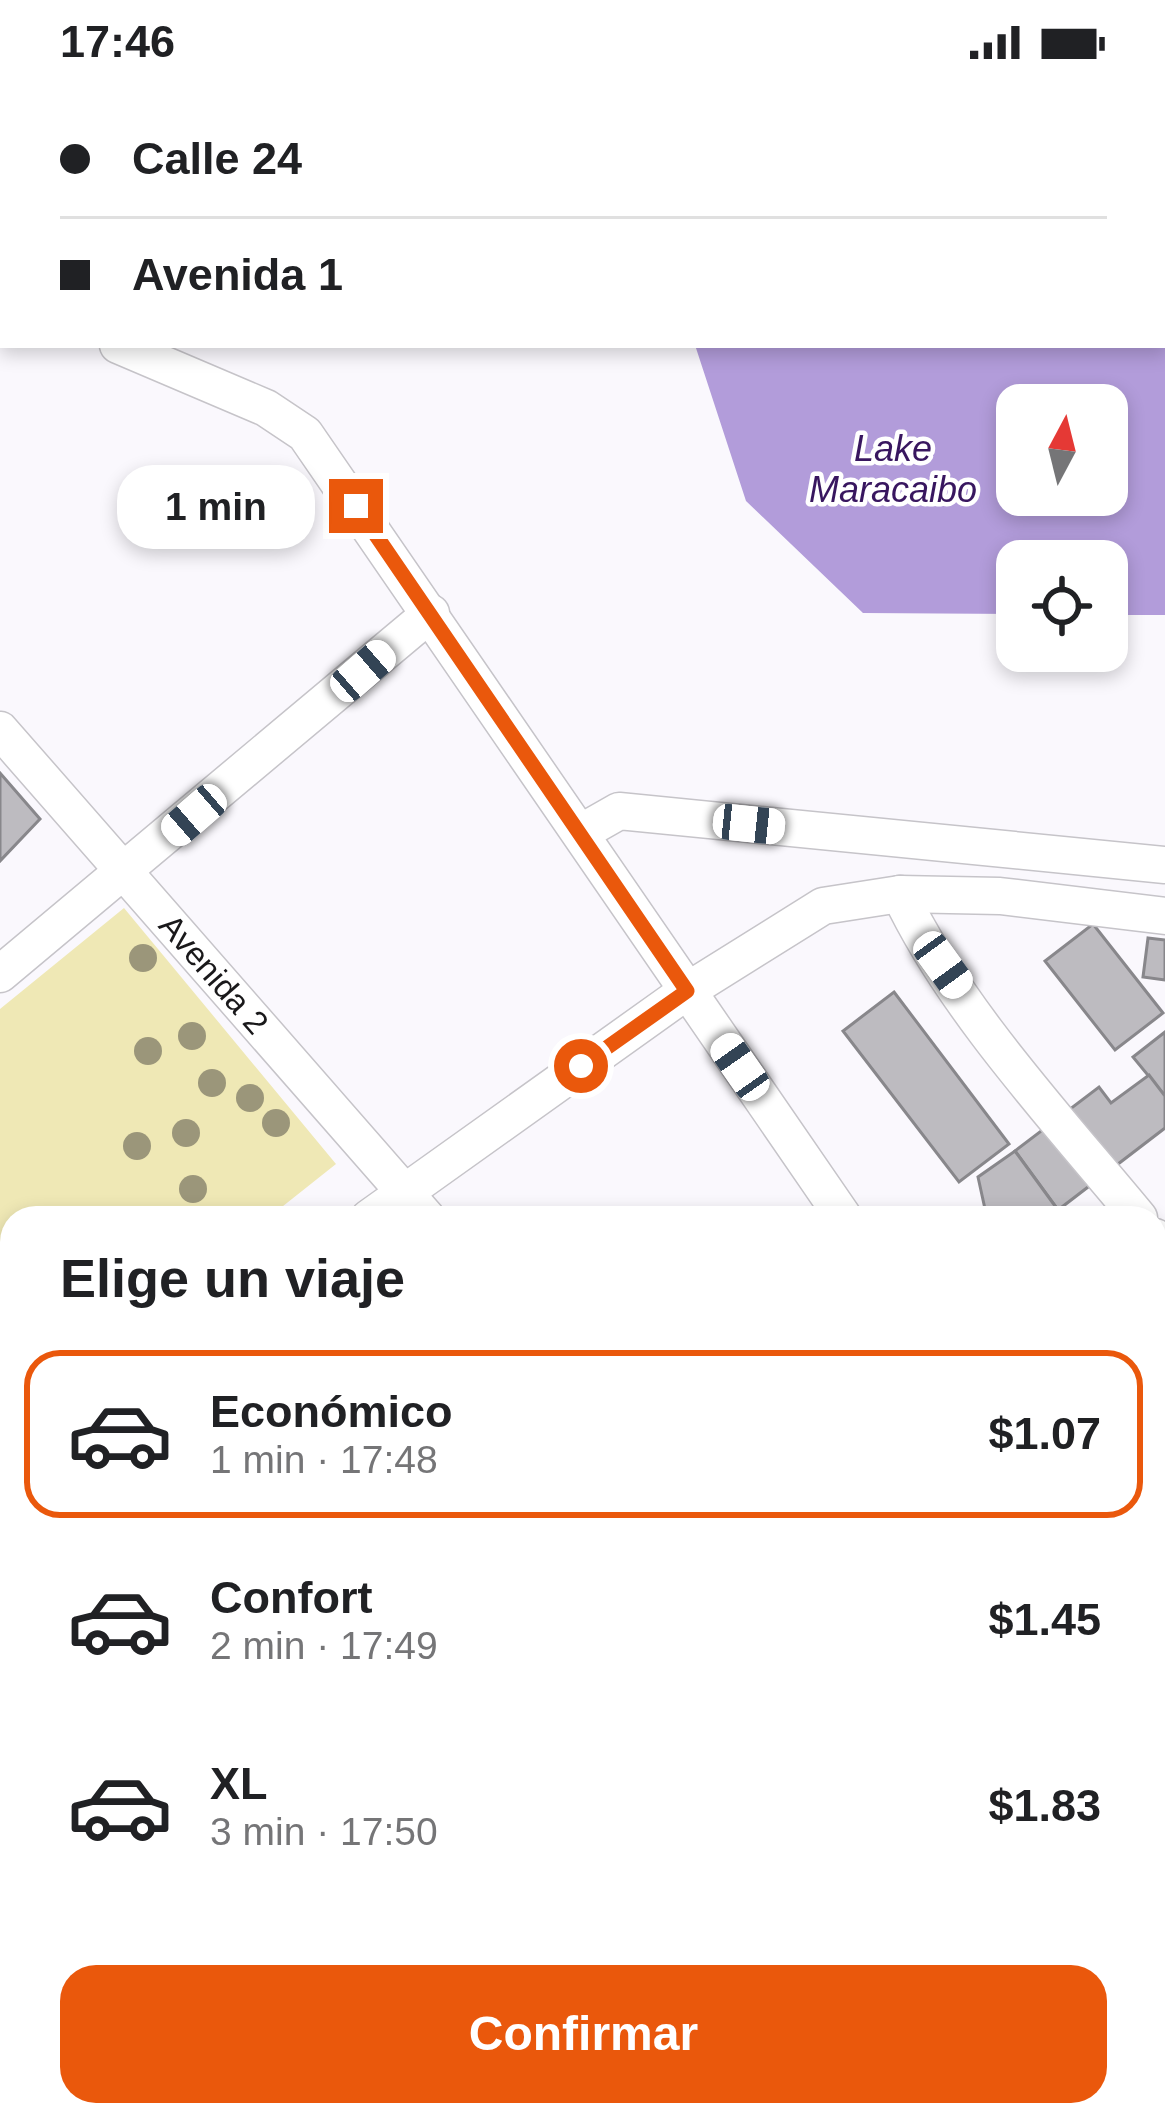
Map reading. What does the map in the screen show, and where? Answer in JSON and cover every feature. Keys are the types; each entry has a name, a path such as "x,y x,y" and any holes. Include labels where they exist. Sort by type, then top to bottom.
{"street":[{"path":"125,348 266,407 305,434 836,1206"},
{"path":"0,974 431,613"},
{"name":"Avenida 2","path":"0,730 416,1205"},
{"path":"582,832 620,811 1165,865"},
{"path":"900,894 916,928 1024,1078 1129,1206"},
{"path":"416,1205 687,991 823,906 900,894 1000,896 1165,916"}],"shaded area":[{"path":"124,908 336,1164 283,1206 0,1206 0,1009"}],"water":[{"name":"Lake Maracaibo","path":"696,348 1165,348 1165,615 1128,615 1128,540 996,540 996,614 863,613 746,501"}],"building":[{"path":"0,773 40,819 0,861"},
{"path":"1093,924 1163,1013 1115,1050 1045,961"},
{"path":"1148,938 1165,940 1165,980 1143,977"},
{"path":"894,992 1009,1144 959,1182 843,1031"},
{"path":"1165,1032 1165,1096 1133,1057"},
{"path":"1149,1075 1165,1096 1165,1128 1063,1206 1055,1206 1015,1151 1099,1087 1111,1103"},
{"path":"1015,1151 1055,1206 984,1206 978,1177"}],"route":[{"path":"356,506 687,991 581,1066"}]}
